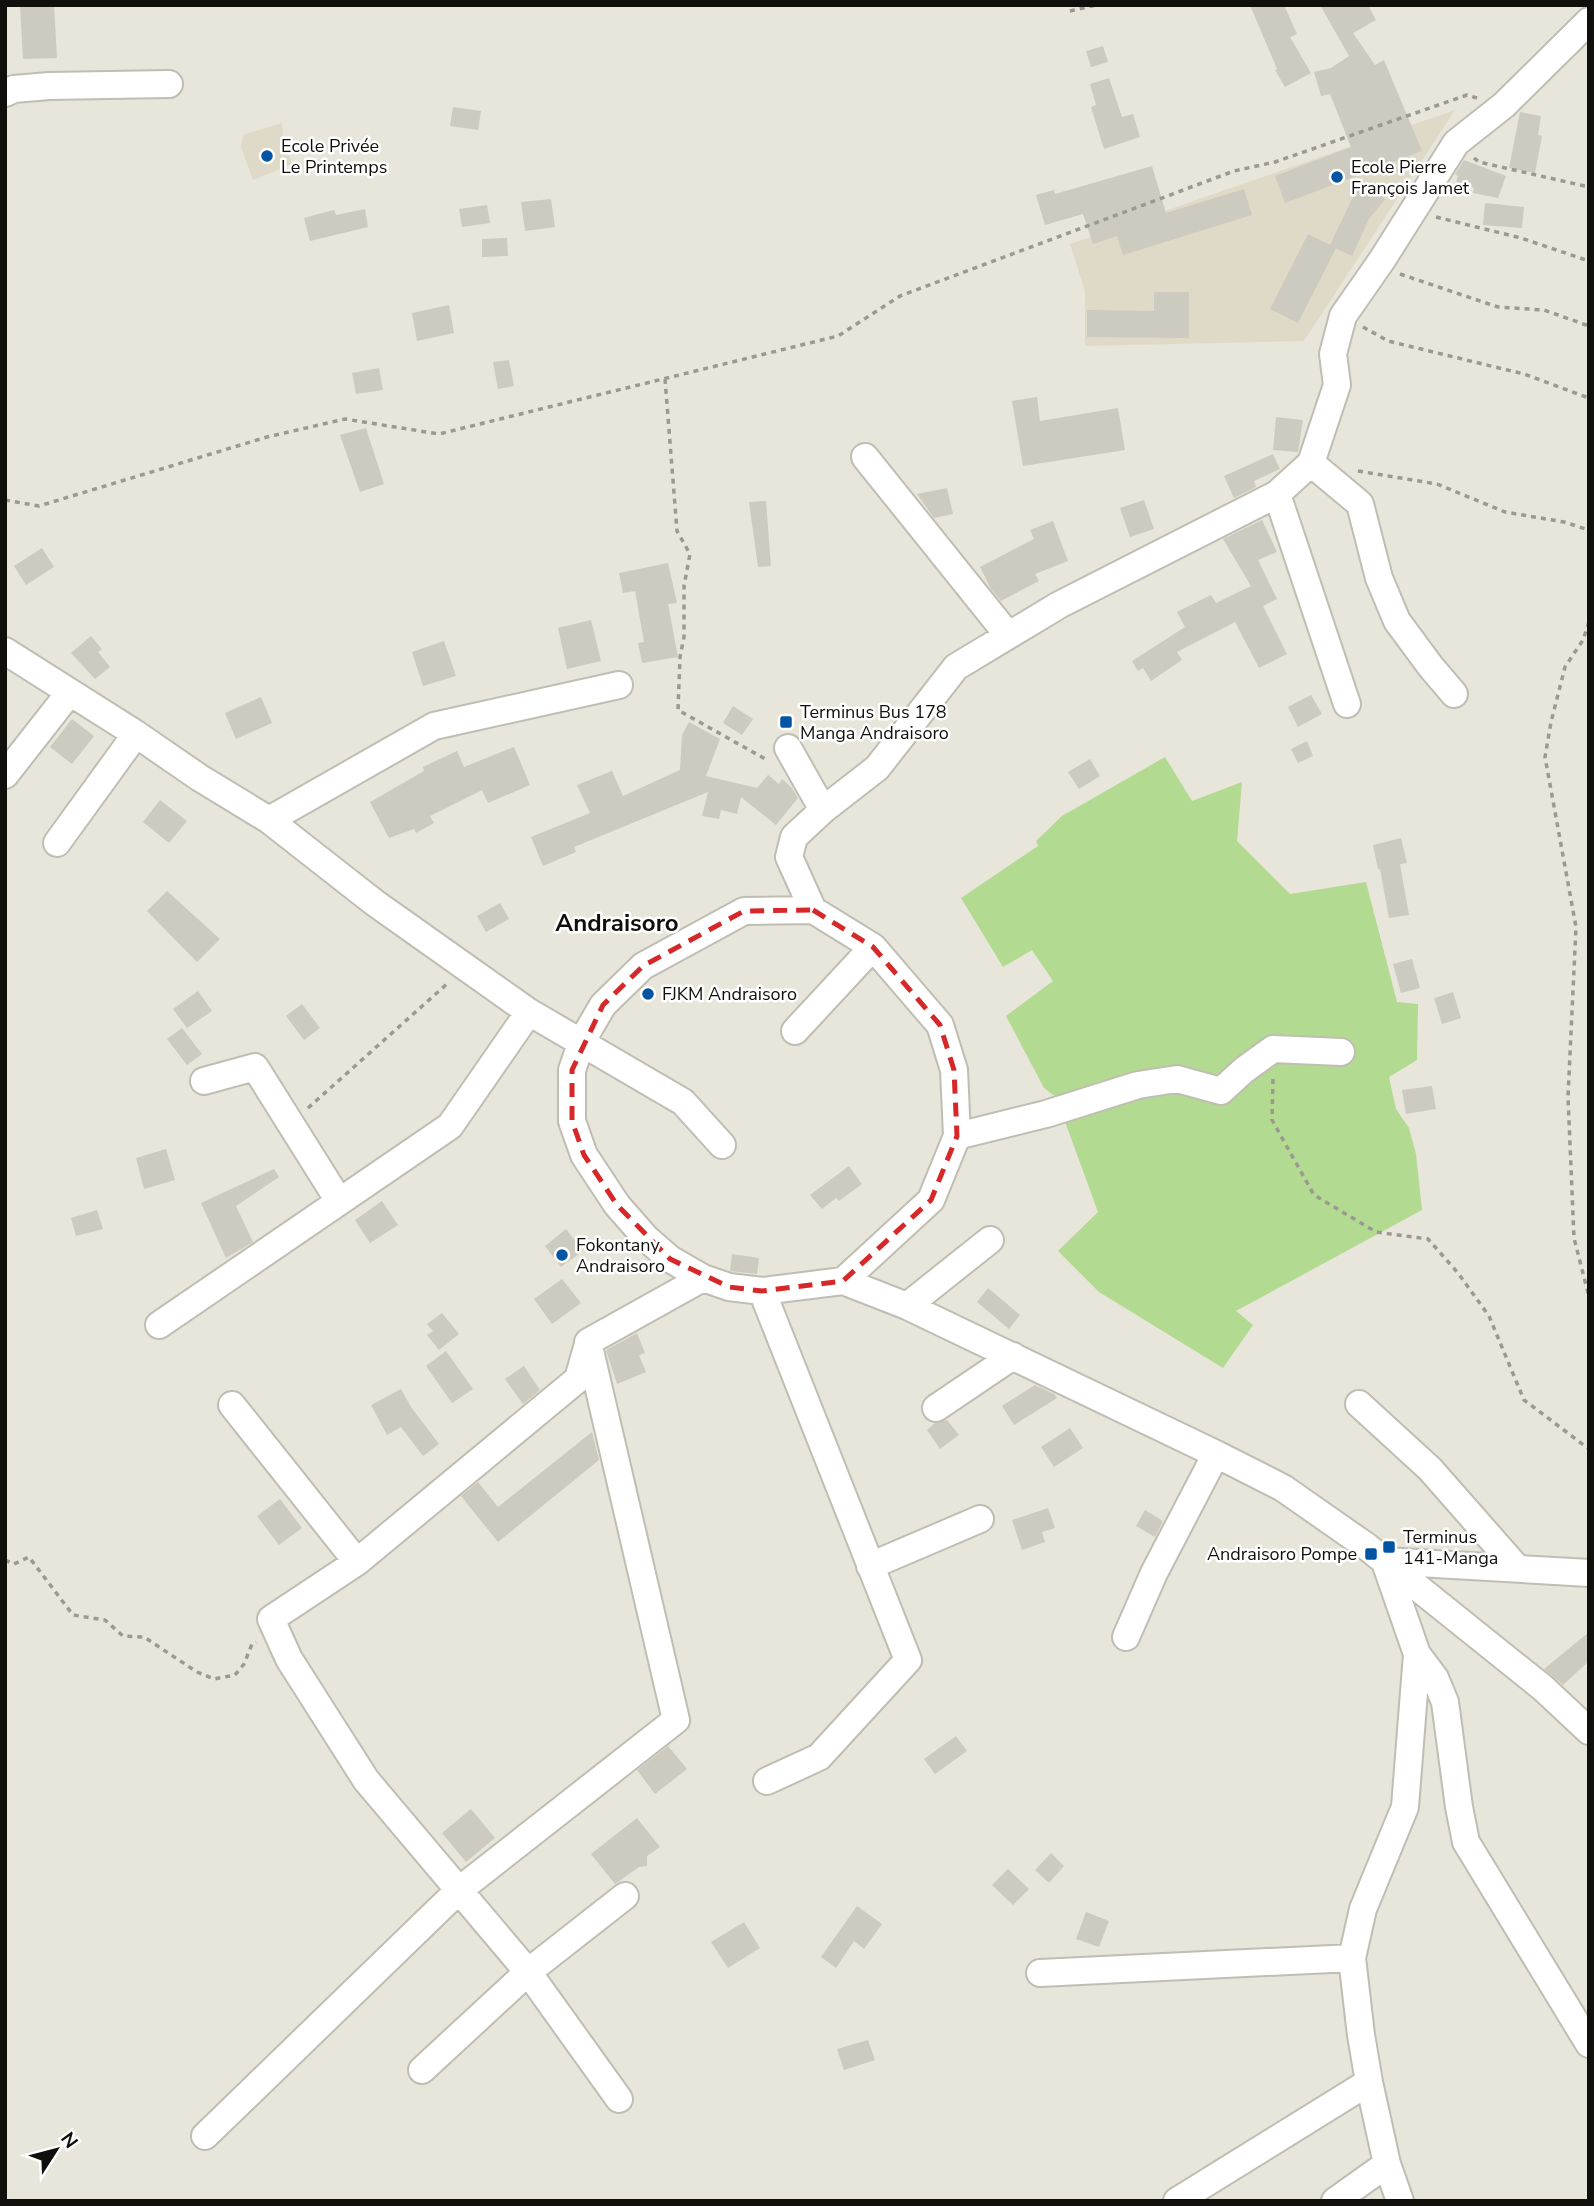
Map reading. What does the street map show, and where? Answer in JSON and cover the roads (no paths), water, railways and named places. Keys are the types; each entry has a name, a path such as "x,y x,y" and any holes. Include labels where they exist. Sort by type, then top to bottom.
{"street":[{"path":"813,910 789,857 794,837 823,810 877,768 956,667 1059,604 1278,494 1311,463 1337,385 1333,354 1343,316 1456,143 1504,105 1589,21"},
{"path":"8,84 169,84"},
{"path":"865,457 1008,635"},
{"path":"1311,463 1360,504 1379,578 1397,621 1454,694"},
{"path":"1278,494 1346,704"},
{"path":"5,651 200,778 270,820 375,903 529,1012 683,1102 722,1145"},
{"path":"270,820 434,726 619,685"},
{"path":"5,775 70,692"},
{"path":"57,843 136,734"},
{"path":"780,755 823,810"},
{"path":"843,1281 931,1200 957,1136 954,1070 940,1025 873,947 813,910 744,911 643,966 603,1005 582,1041 572,1070 572,1121 584,1155 617,1205 646,1238 670,1259 703,1278 729,1287 762,1292 843,1281 907,1306 1216,1454 1301,1500 1384,1561 1543,1688 1589,1731"},
{"path":"795,1031 873,947"},
{"path":"159,1325 450,1126 529,1012"},
{"path":"957,1136 1046,1114 1138,1085 1177,1079 1221,1091 1273,1049 1341,1052"},
{"path":"204,1081 254,1067 339,1201"},
{"path":"907,1306 990,1240"},
{"path":"620,2099 528,1972 366,1780 289,1658 271,1619 357,1562 578,1379 589,1342 703,1278"},
{"path":"762,1292 908,1660 818,1757 767,1781"},
{"path":"205,2136 458,1891 676,1720 589,1342"},
{"path":"936,1408 1013,1356"},
{"path":"1359,1404 1430,1469 1517,1568"},
{"path":"232,1405 357,1562"},
{"path":"1126,1637 1154,1573 1216,1454"},
{"path":"870,1566 980,1518"},
{"path":"1384,1561 1589,1573"},
{"path":"1384,1561 1418,1654 1435,1678 1445,1702 1466,1842 1589,2045"},
{"path":"1399,2201 1387,2164 1369,2082 1352,1958 1363,1909 1405,1807 1418,1654"},
{"path":"422,2070 528,1972 625,1896"},
{"path":"1040,1973 1352,1958"},
{"path":"1177,2201 1369,2082"},
{"path":"1335,2201 1387,2164"}],"place":[{"name":"Ecole Privée Le Printemps","path":"267,156"},
{"name":"Ecole Pierre François Jamet","path":"1337,177"},
{"name":"Terminus Bus 178 Manga Andraisoro","path":"786,722"},
{"name":"FJKM Andraisoro","path":"648,994"},
{"name":"Fokontany Andraisoro","path":"562,1255"},
{"name":"Terminus 141-Manga","path":"1389,1547"},
{"name":"Andraisoro Pompe","path":"1371,1554"}],"district":[{"name":"Andraisoro","path":"617,923"}]}
